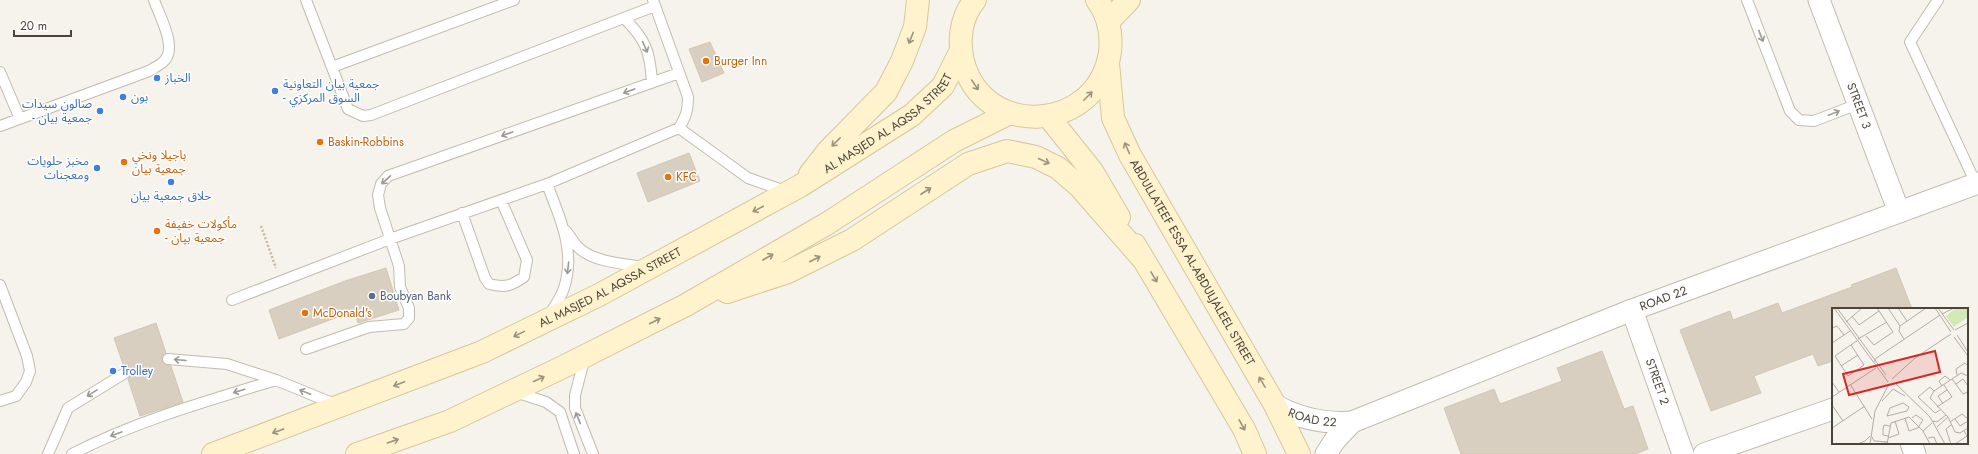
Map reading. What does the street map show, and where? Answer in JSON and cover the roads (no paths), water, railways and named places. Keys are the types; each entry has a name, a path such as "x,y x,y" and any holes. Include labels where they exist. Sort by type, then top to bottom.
{"main road":[{"path":"795,189 828,151 886,92 902,61 915,27 918,0"},
{"path":"971,2 962,27 961,50 966,70 976,88 991,103 1010,113 1029,117 1048,116 1069,110 1086,98 1100,82 1108,63 1111,43 1108,22 1097,0"},
{"path":"1108,22 1129,0"},
{"name":"AL MASJED AL AQSSA STREET","path":"213,454 482,352 599,295 649,268 795,189 912,115 943,86 961,50"},
{"name":"ABDULLATEEF ESSA AL-ABDULJALEEL STREET","path":"1108,63 1113,118 1130,155 1275,405 1299,454"},
{"path":"357,454 450,421 585,356 686,304 828,223 954,141 1010,113"},
{"path":"1048,116 1092,171 1244,429 1255,454"},
{"path":"686,304 788,272 852,240 968,164 1007,151 1036,157 1058,168 1080,187 1142,258"}],"street":[{"name":"STREET 3","path":"1819,0 1899,212"},
{"name":"ROAD 22","path":"1275,405 1286,411 1311,420 1324,422 1352,422 1632,310 1977,185"},
{"name":"STREET 2","path":"1632,310 1682,454"},
{"path":"1704,454 1832,409"},
{"name":"ROAD 22","path":"1326,454 1335,440 1352,422"},
{"path":"1911,444 1915,454"}],"lane":[{"path":"0,126 149,71 165,60 169,52 169,40 154,0"},
{"path":"232,300 390,238 547,184 679,128 685,119 688,109 688,98 654,3 624,18 371,115 363,116 348,109 306,0"},
{"path":"332,67 514,0"},
{"path":"1747,0 1790,111 1799,120 1814,121 1858,104"},
{"path":"1938,0 1910,42 1977,185"},
{"path":"624,18 639,34 647,48 651,63 652,82"},
{"path":"0,72 20,119"},
{"path":"306,349 369,327 400,325 407,321 410,313 409,308 400,287 399,266 380,208 378,194 381,184 388,176 679,73"},
{"path":"679,128 748,178 774,189 795,189"},
{"path":"546,321 564,289 569,253 565,230 547,184"},
{"path":"462,213 485,278 489,284 503,287 515,283 524,277 527,260 501,200"},
{"path":"565,230 580,249 587,254 612,262 649,268"},
{"path":"0,285 27,356 30,371 26,382 16,396 0,401"},
{"path":"585,356 575,395 575,408 593,454"},
{"path":"168,359 227,364 276,380 341,406"},
{"path":"48,454 68,408 125,372"},
{"path":"72,454 96,442 204,402 276,380"},
{"path":"513,391 546,402 560,412 574,454"}],"place":[{"name":"Burger Inn","path":"706,61"},
{"name":"الخباز","path":"157,78"},
{"name":"جمعية بيان التعاونية - السوق المركزي","path":"275,91"},
{"name":"بون","path":"123,97"},
{"name":"صالون سيدات - جمعية بيان","path":"100,111"},
{"name":"Baskin-Robbins","path":"320,142"},
{"name":"باجيلا ونخي جمعية بيان","path":"124,162"},
{"name":"مخبز حلويات ومعجنات","path":"97,168"},
{"name":"KFC","path":"668,177"},
{"name":"حلاق جمعية بيان","path":"171,182"},
{"name":"مأكولات خفيفة - جمعية بيان","path":"157,231"},
{"name":"Boubyan Bank","path":"372,296"},
{"name":"McDonald's","path":"305,313"},
{"name":"Trolley","path":"113,371"}]}
